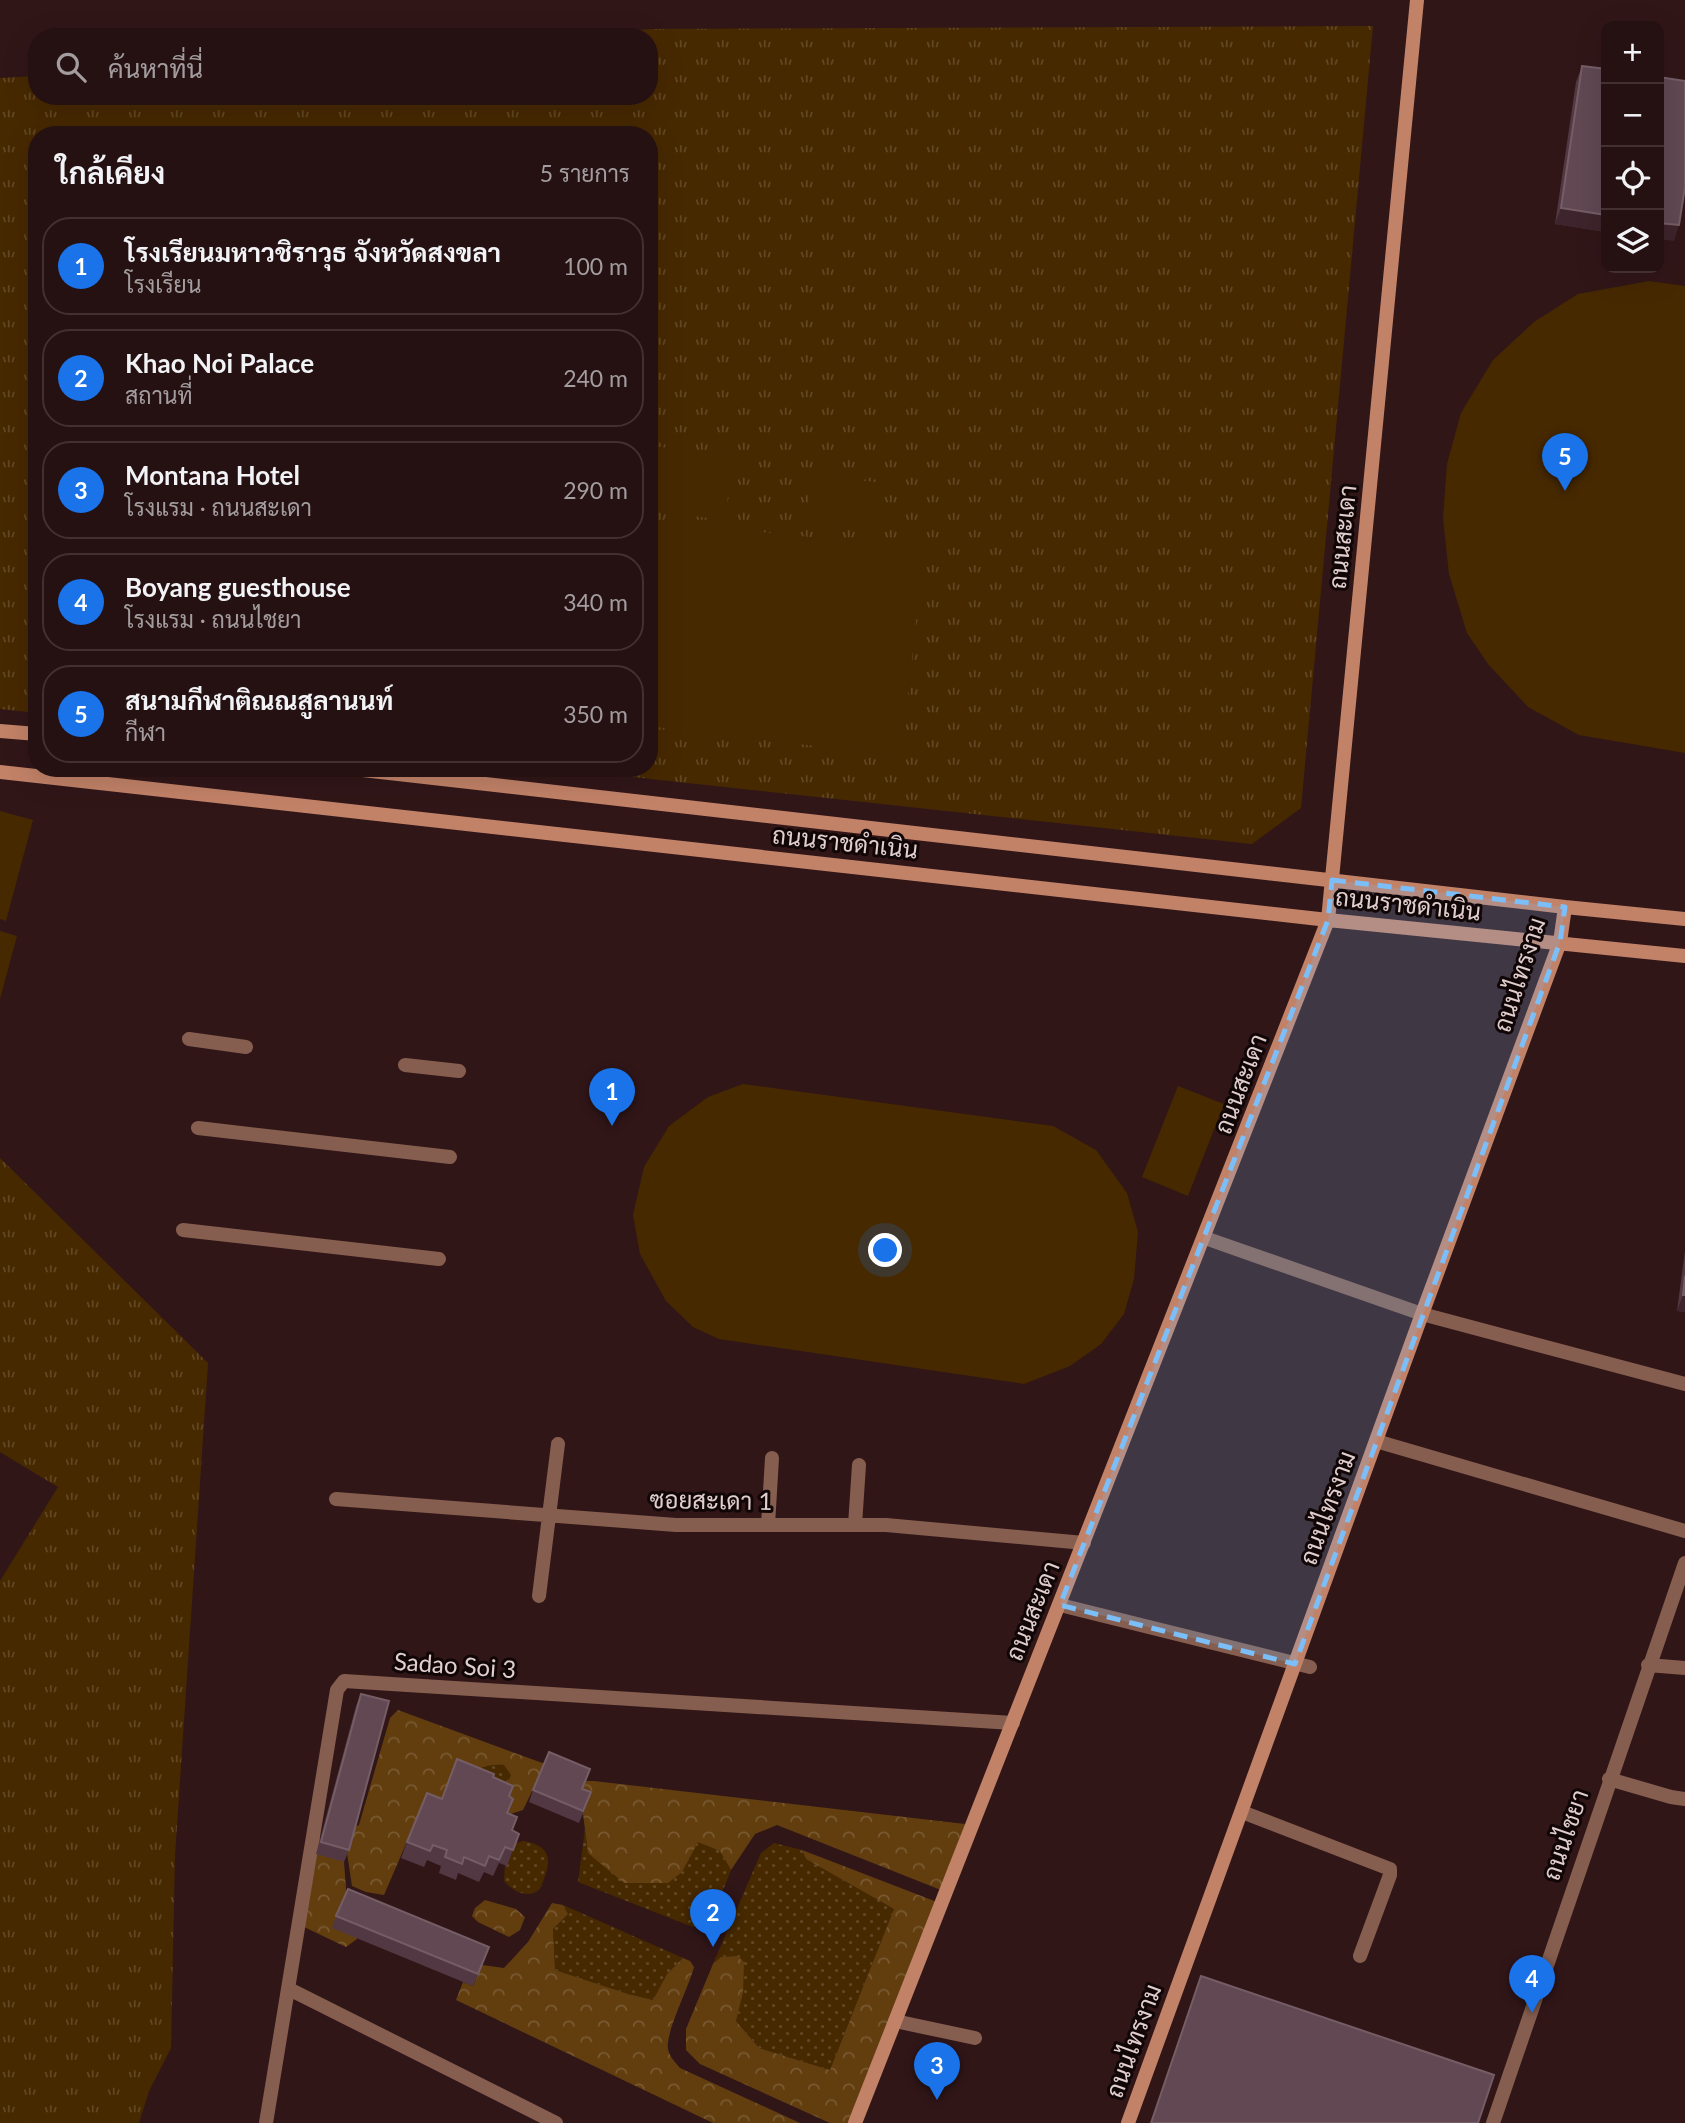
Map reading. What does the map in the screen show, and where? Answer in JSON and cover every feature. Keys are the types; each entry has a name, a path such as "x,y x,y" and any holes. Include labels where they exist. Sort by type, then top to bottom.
{"street":[{"name":"ถนนสะเดา","path":"855,2123 1328,920 1417,0"},
{"path":"0,730 28,733"},
{"name":"ถนนราชดำเนิน","path":"0,772 28,775"},
{"name":"ถนนราชดำเนิน","path":"45,777 1328,920 1685,956"},
{"name":"ถนนราชดำเนิน","path":"424,777 1685,919"},
{"name":"ถนนไทรงาม","path":"1128,2123 1242,1812 1303,1665 1376,1441 1560,942 1565,907"},
{"path":"189,1039 246,1047"},
{"path":"405,1065 459,1072"},
{"path":"198,1128 450,1157"},
{"path":"183,1230 439,1259"},
{"path":"1205,1238 1422,1314 1685,1384"},
{"path":"1376,1441 1685,1531"},
{"path":"539,1595 558,1444"},
{"path":"768,1525 772,1458"},
{"path":"855,1525 859,1465"},
{"name":"ซอยสะเดา 1","path":"336,1499 676,1525 886,1525 1084,1543"},
{"name":"ถนนไชยา","path":"1493,2123 1685,1563"},
{"path":"1060,1605 1303,1665"},
{"path":"1648,1665 1685,1668"},
{"name":"Sadao Soi 3","path":"267,2123 337,1690 344,1681 1013,1723"},
{"path":"1609,1779 1685,1799"},
{"path":"1242,1812 1390,1869 1360,1956"},
{"path":"289,1989 536,2119 556,2123"},
{"path":"895,2021 975,2038"}],"highlighted area":[{"path":"1332,880 1565,907 1560,942 1295,1664 1060,1605 1328,920"}],"green space":[{"path":"1373,26 1301,808 1252,844 632,777 658,777 658,126 28,126 28,712 0,709 0,78 28,76 28,105 658,105 658,29"},
{"path":"1649,281 1685,286 1685,753 1579,735 1528,707 1488,664 1467,633 1449,574 1443,518 1447,464 1461,413 1493,360 1534,322 1578,294"},
{"path":"658,447 733,454 725,520 658,512"},
{"path":"812,474 881,483 875,530 806,521"},
{"path":"658,521 924,549 901,756 658,727"},
{"path":"0,811 33,820 6,921 0,919"},
{"path":"0,931 17,936 0,999"},
{"path":"743,1084 1053,1126 1096,1150 1127,1193 1138,1232 1134,1279 1124,1314 1101,1344 1070,1366 1024,1384 719,1339 693,1327 666,1301 640,1254 633,1215 644,1167 669,1126 708,1097"},
{"path":"1178,1086 1224,1104 1188,1196 1142,1177"},
{"path":"0,1158 208,1363 175,1855 171,2048 149,2091 139,2123 0,2123 0,1581 58,1487 0,1452"},
{"path":"398,1710 545,1764 523,1810 507,1815 504,1789 511,1775 504,1765 492,1765 472,1772 456,1787 436,1815 421,1809 384,1895 352,1886 347,1853 354,1827 359,1825 390,1718"},
{"path":"490,1763 504,1765 511,1775 504,1789 461,1779"},
{"path":"586,1781 965,1824 941,1890 777,1825 755,1834 731,1870 720,1851 698,1842 682,1872 668,1883 624,1883 588,1853 583,1814 578,1801"},
{"path":"585,1829 588,1853 682,1872 698,1841 720,1851 731,1870 711,1920 705,1926 693,1927 578,1882"},
{"path":"318,1837 344,1862 346,1889 357,1939 346,1947 302,1926"},
{"path":"524,1841 541,1848 548,1858 540,1889 531,1894 516,1891 504,1881 505,1865 516,1843"},
{"path":"774,1843 802,1850 806,1859 894,1909 830,2070 759,2048 736,2021 743,1993 737,1956 721,1957 713,1964 761,1853"},
{"path":"802,1850 937,1902 854,2123 830,2123 700,2064 686,2050 686,2029 713,1964 721,1957 737,1956 744,1962 743,1993 736,2021 759,2048 830,2070 894,1909 806,1859"},
{"path":"485,1900 516,1909 525,1917 520,1930 509,1937 478,1922 472,1916 475,1908"},
{"path":"552,1903 563,1905 568,1914 553,1929 555,1970 653,2000 667,1974 683,1958 690,1961 694,1967 668,2042 672,2059 680,2068 800,2123 713,2123 456,2000 463,1982 473,1986 482,1965 504,1968 528,1942"},
{"path":"563,1905 683,1958 667,1974 653,2000 555,1970 553,1929 568,1914"}],"building":[{"path":"1582,66 1601,68 1601,214 1561,208"},
{"path":"1664,78 1685,81 1685,187 1679,225 1664,224"},
{"path":"361,1694 389,1701 349,1850 321,1842"},
{"path":"549,1752 590,1769 582,1789 591,1792 583,1811 533,1790"},
{"path":"457,1759 494,1774 493,1777 513,1786 509,1796 513,1799 507,1813 517,1817 512,1830 519,1834 513,1850 505,1847 499,1860 489,1856 485,1866 464,1857 462,1864 445,1857 447,1850 433,1845 430,1851 407,1842 427,1793 442,1799"},
{"path":"348,1889 489,1947 478,1974 336,1916"},
{"path":"1201,1976 1494,2075 1478,2123 1151,2123"}],"place":[{"name":"สนามกีฬาติณณสูลานนท์","path":"1565,491"},
{"name":"โรงเรียนมหาวชิราวุธ จังหวัดสงขลา","path":"612,1126"},
{"name":"Khao Noi Palace","path":"713,1947"},
{"name":"Boyang guesthouse","path":"1532,2013"},
{"name":"Montana Hotel","path":"937,2100"}]}
